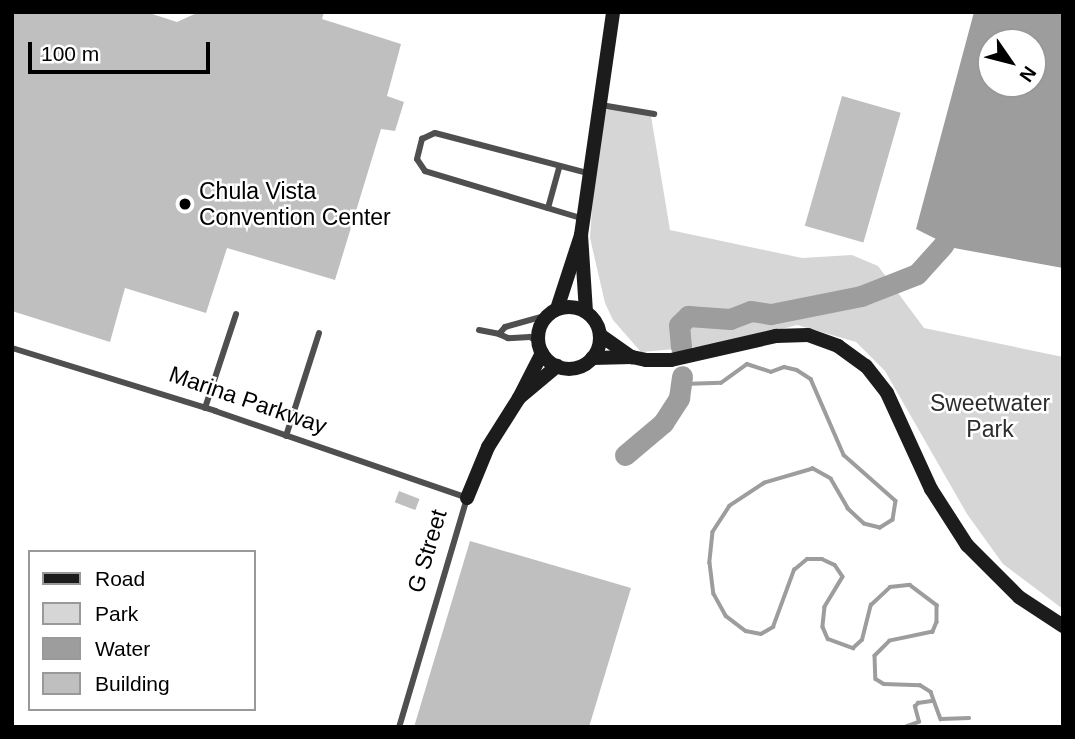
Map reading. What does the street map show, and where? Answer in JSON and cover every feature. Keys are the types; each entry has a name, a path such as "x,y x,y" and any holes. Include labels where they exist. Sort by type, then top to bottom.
{"street":[{"path":"613,12 581,235 540,348 557,366 577,367 592,358 671,360 776,336 808,335 838,346 866,366 887,393 931,489 967,545 1019,597 1063,626"},
{"path":"581,235 586,312 600,335 632,357"},
{"path":"553,312 586,312"},
{"path":"592,358 600,335"},
{"name":"G Street","path":"467,498 488,447 519,398 540,348"},
{"name":"G Street","path":"519,398 557,366"}],"lane":[{"path":"600,105 654,114"},
{"path":"584,219 425,172 417,159 422,139 435,133 559,168 590,174"},
{"path":"548,208 559,168"},
{"path":"499,334 506,327 553,312"},
{"path":"205,408 236,314"},
{"path":"479,330 508,338 530,337 540,348"},
{"path":"286,436 319,332"},
{"name":"Marina Parkway","path":"12,348 205,408 467,498"},
{"name":"G Street","path":"399,727 467,498"}],"green space":[{"name":"Sweetwater Park","path":"609,108 651,116 670,230 802,258 852,255 878,266 924,328 1063,357 1063,609 1003,564 967,514 885,371 856,342 797,325 721,345 641,352 613,320 605,303 590,238 595,164 604,112"}],"water":[{"path":"974,12 1063,12 1063,268 954,248 916,229"}],"building":[{"name":"Chula Vista Convention Center","path":"12,12 146,12 177,22 199,12 324,12 322,19 401,44 387,96 404,102 395,131 381,129 335,280 227,248 206,313 125,288 110,342 12,311"},
{"path":"842,96 901,113 863,243 805,226"},
{"path":"399,491 420,499 415,510 395,502"},
{"path":"470,541 631,588 589,727 414,727"}],"waterway":[{"path":"681,347 679,325 688,316 730,319 751,311 771,314 861,296 917,274 944,244"},
{"path":"683,384 721,383 747,364 771,372 784,367 797,370 811,379 844,455 896,501 893,520 880,528 864,524 848,509 831,479 813,469 765,483 730,506 713,532 710,563 714,594 726,616 746,631 761,634 773,627 794,570 807,559 822,559 835,565 843,577 825,607 823,627 828,639 853,648 862,640 871,605 890,587 910,585 937,605 937,622 933,632 890,641 875,656 876,679 884,684 920,685 931,692 941,719 969,718"},
{"path":"625,455 663,423 679,398 682,376"},
{"path":"905,727 919,722 915,707 918,703 933,701"}],"place":[{"name":"Chula Vista Convention Center","path":"185,204"}]}
